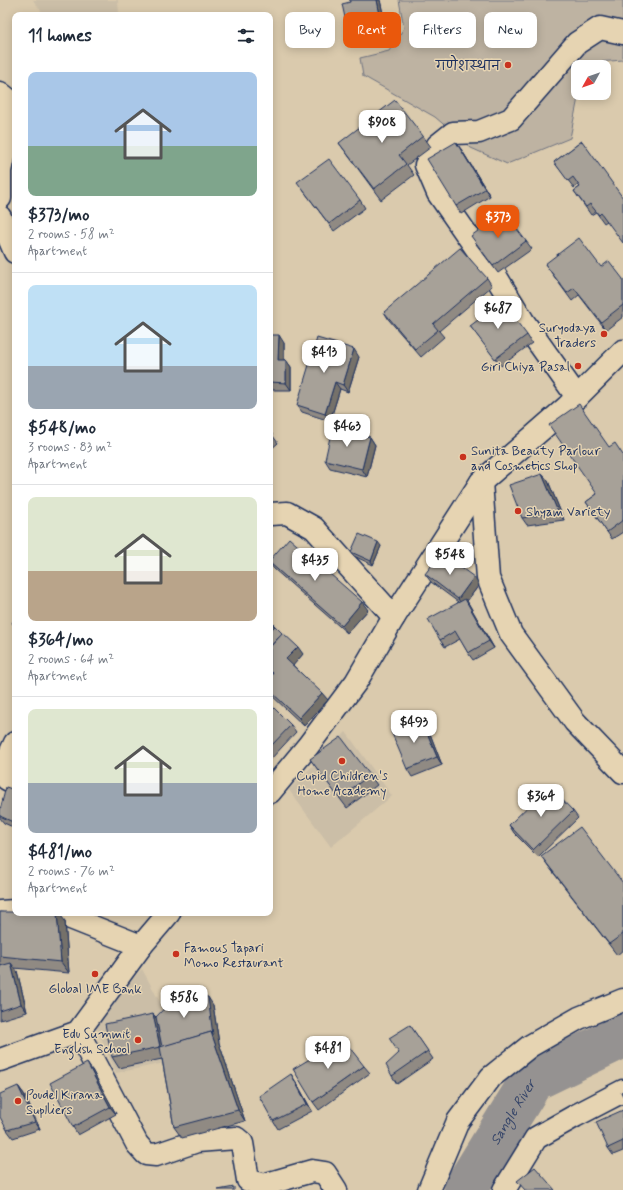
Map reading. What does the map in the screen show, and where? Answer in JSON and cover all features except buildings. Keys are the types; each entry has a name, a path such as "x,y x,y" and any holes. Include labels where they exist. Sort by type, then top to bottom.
{"street":[{"path":"577,397 438,193 426,165 438,145 453,133 479,132 511,119 577,43 600,28 623,32"},
{"path":"0,93 9,100 8,134 0,171 0,198"},
{"path":"0,218 12,245"},
{"path":"273,788 308,746 356,682 394,617 481,482 577,397 623,351"},
{"path":"481,482 488,578 511,634 575,722 623,772"},
{"path":"273,514 287,513 314,528 394,617"},
{"path":"12,749 2,770 7,779 12,782"},
{"path":"0,912 12,912"},
{"path":"66,916 141,946"},
{"path":"0,1060 78,1032 141,946 166,916"},
{"path":"429,1190 458,1121 491,1077 530,1046 580,1018 623,1000"},
{"path":"78,1032 137,1144 146,1154 156,1155 197,1141 236,1138 242,1143 248,1180 263,1185 312,1171 325,1173 336,1190"},
{"path":"504,1190 536,1138 623,1091"}],"shaded area":[{"path":"33,0 118,0 119,12 42,12"},
{"path":"399,0 623,0 623,60 571,60 571,100 578,100 570,138 507,164 471,148 435,117 363,76 360,58 389,51 391,48 401,48 401,33 404,28"},
{"name":"Cupid Children's Home Academy","path":"346,732 392,796 331,847 289,790"},
{"name":"Edu Summit English School","path":"142,969 167,1015 179,1060 116,1073 94,1021"}],"waterway":[{"name":"Sangle River","path":"466,1190 468,1184 532,1080 623,1036"}],"place":[{"name":"गणेशस्थान","path":"508,65"},
{"name":"Suryodaya Traders","path":"604,334"},
{"name":"Giri Chiya Pasal","path":"578,366"},
{"name":"Sunita Beauty Parlour and Cosmetics Shop","path":"463,457"},
{"name":"Shyam Variety","path":"518,511"},
{"name":"Cupid Children's Home Academy","path":"342,761"},
{"name":"Famous Tapari Momo Restaurant","path":"176,954"},
{"name":"Global IME Bank","path":"95,974"},
{"name":"Edu Summit English School","path":"138,1040"},
{"name":"Poudel Kirana Suplliers","path":"18,1101"}]}
